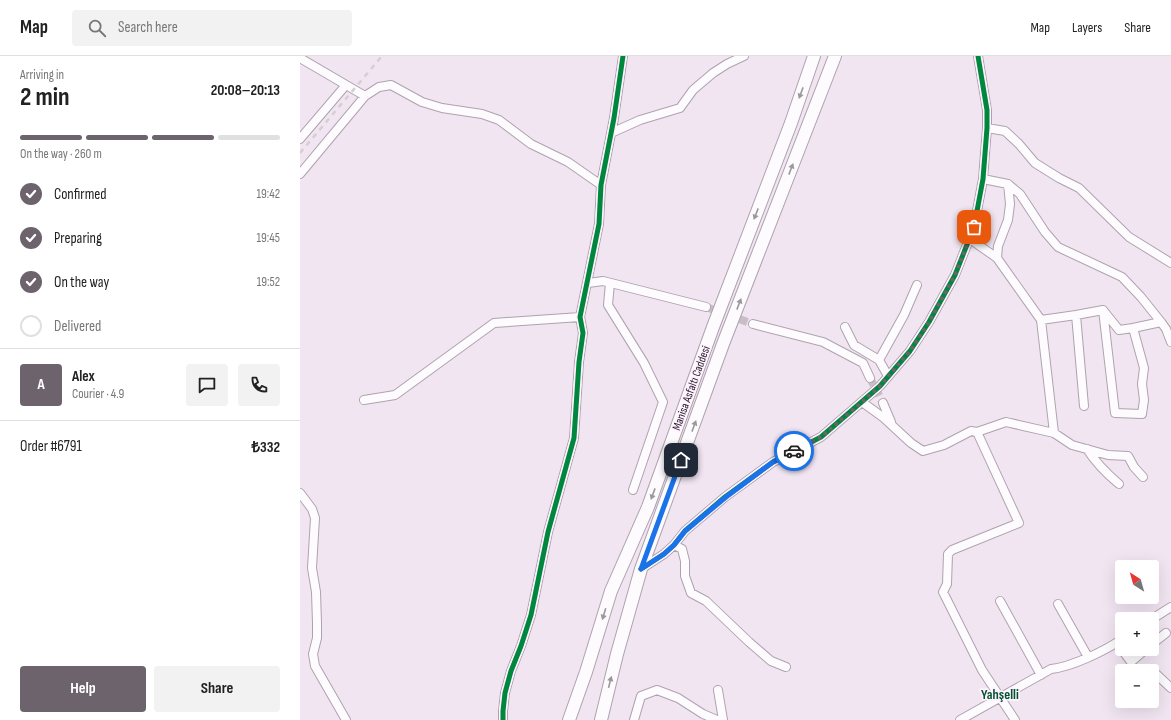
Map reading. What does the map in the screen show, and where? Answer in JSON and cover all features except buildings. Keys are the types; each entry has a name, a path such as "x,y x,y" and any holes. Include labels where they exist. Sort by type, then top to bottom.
{"highway":[{"name":"Manisa Asfaltı Caddesi","path":"569,720 586,672 611,590 648,507 712,327 788,130 814,56"},
{"name":"Manisa Asfaltı Caddesi","path":"602,720 617,654 641,569 723,344 835,56"}],"street":[{"path":"503,720 505,693 511,671 531,615 548,532 574,438 579,362 583,333 580,317 599,224 601,185 624,56"},
{"path":"611,133 640,120 680,108 693,90 713,73 744,56"},
{"path":"641,569 664,554 674,545 685,531 726,497 773,462 821,437 880,386 910,351 929,322 955,275 974,227 983,179 987,128 987,110 978,56"},
{"path":"300,58 364,96"},
{"path":"300,139 346,85"},
{"path":"300,174 364,96 379,87 391,85 422,102 442,108 482,114 499,120 530,144 568,162 601,185"},
{"path":"987,128 1005,131 1019,144 1035,164 1079,188 1129,237 1171,263"},
{"path":"983,179 1008,184 1020,194 1045,232 1058,247 1122,277 1142,297 1161,322 1166,329 1171,342"},
{"path":"997,258 998,246 1008,220 1010,204 1008,184"},
{"path":"970,239 997,258 1041,320 1054,433"},
{"path":"588,283 603,281 706,308"},
{"path":"610,283 608,304 644,363 663,402 633,490"},
{"path":"879,360 904,315 917,285"},
{"path":"1103,310 1119,330 1161,322"},
{"path":"1041,320 1103,310"},
{"path":"1103,310 1115,413 1142,414 1144,400 1142,384 1144,368 1133,328"},
{"path":"1076,315 1084,406"},
{"path":"364,400 395,394 494,323 580,317"},
{"path":"753,324 823,342 862,363 870,378"},
{"path":"845,327 854,345 879,360 888,376"},
{"path":"862,402 884,418 911,443 923,451 944,445 971,431 977,432 1006,422 1054,433 1072,445 1108,455 1128,456 1134,467 1143,477"},
{"path":"883,403 893,426"},
{"path":"977,432 1019,523 952,550 948,554 947,584 943,592 982,670 1015,720"},
{"path":"1088,449 1093,458 1119,484"},
{"path":"300,493 312,509 315,518 312,568 316,599 317,638 313,654 315,666 346,720"},
{"path":"674,545 682,549 686,561 684,576 690,593 706,601 771,661 786,667"},
{"path":"1000,601 1041,674"},
{"path":"1058,604 1088,657"},
{"path":"1159,615 1171,607"},
{"path":"1159,638 1166,633"},
{"path":"960,720 1051,669 1060,668 1088,657 1115,643"},
{"path":"1128,656 1131,662 1138,656"},
{"path":"1159,677 1171,688"},
{"path":"634,720 641,696 657,690 678,698 703,714 717,720"},
{"path":"718,690 723,720"}],"tunnel":[{"path":"706,307 753,324"},
{"path":"870,378 883,403"}],"railway":[{"path":"300,153 382,56"}],"cycle path":[{"path":"503,720 505,693 511,671 531,615 548,532 574,438 579,362 583,333 580,317 599,224 601,185 614,118 623,56"},
{"path":"641,569 664,554 674,545 685,531 725,497 773,462 821,437 880,386 910,351 929,322 955,275 974,227 983,179 987,128 987,110 978,56"}],"way so far":[{"path":"794,451 821,437 862,402 880,386 910,351 929,322 955,275 974,227"}],"district":[{"name":"Yahşelli","path":"1000,694"}],"route":[{"path":"681,460 641,569 664,554 674,545 685,531 726,497 773,462 794,451"}]}
